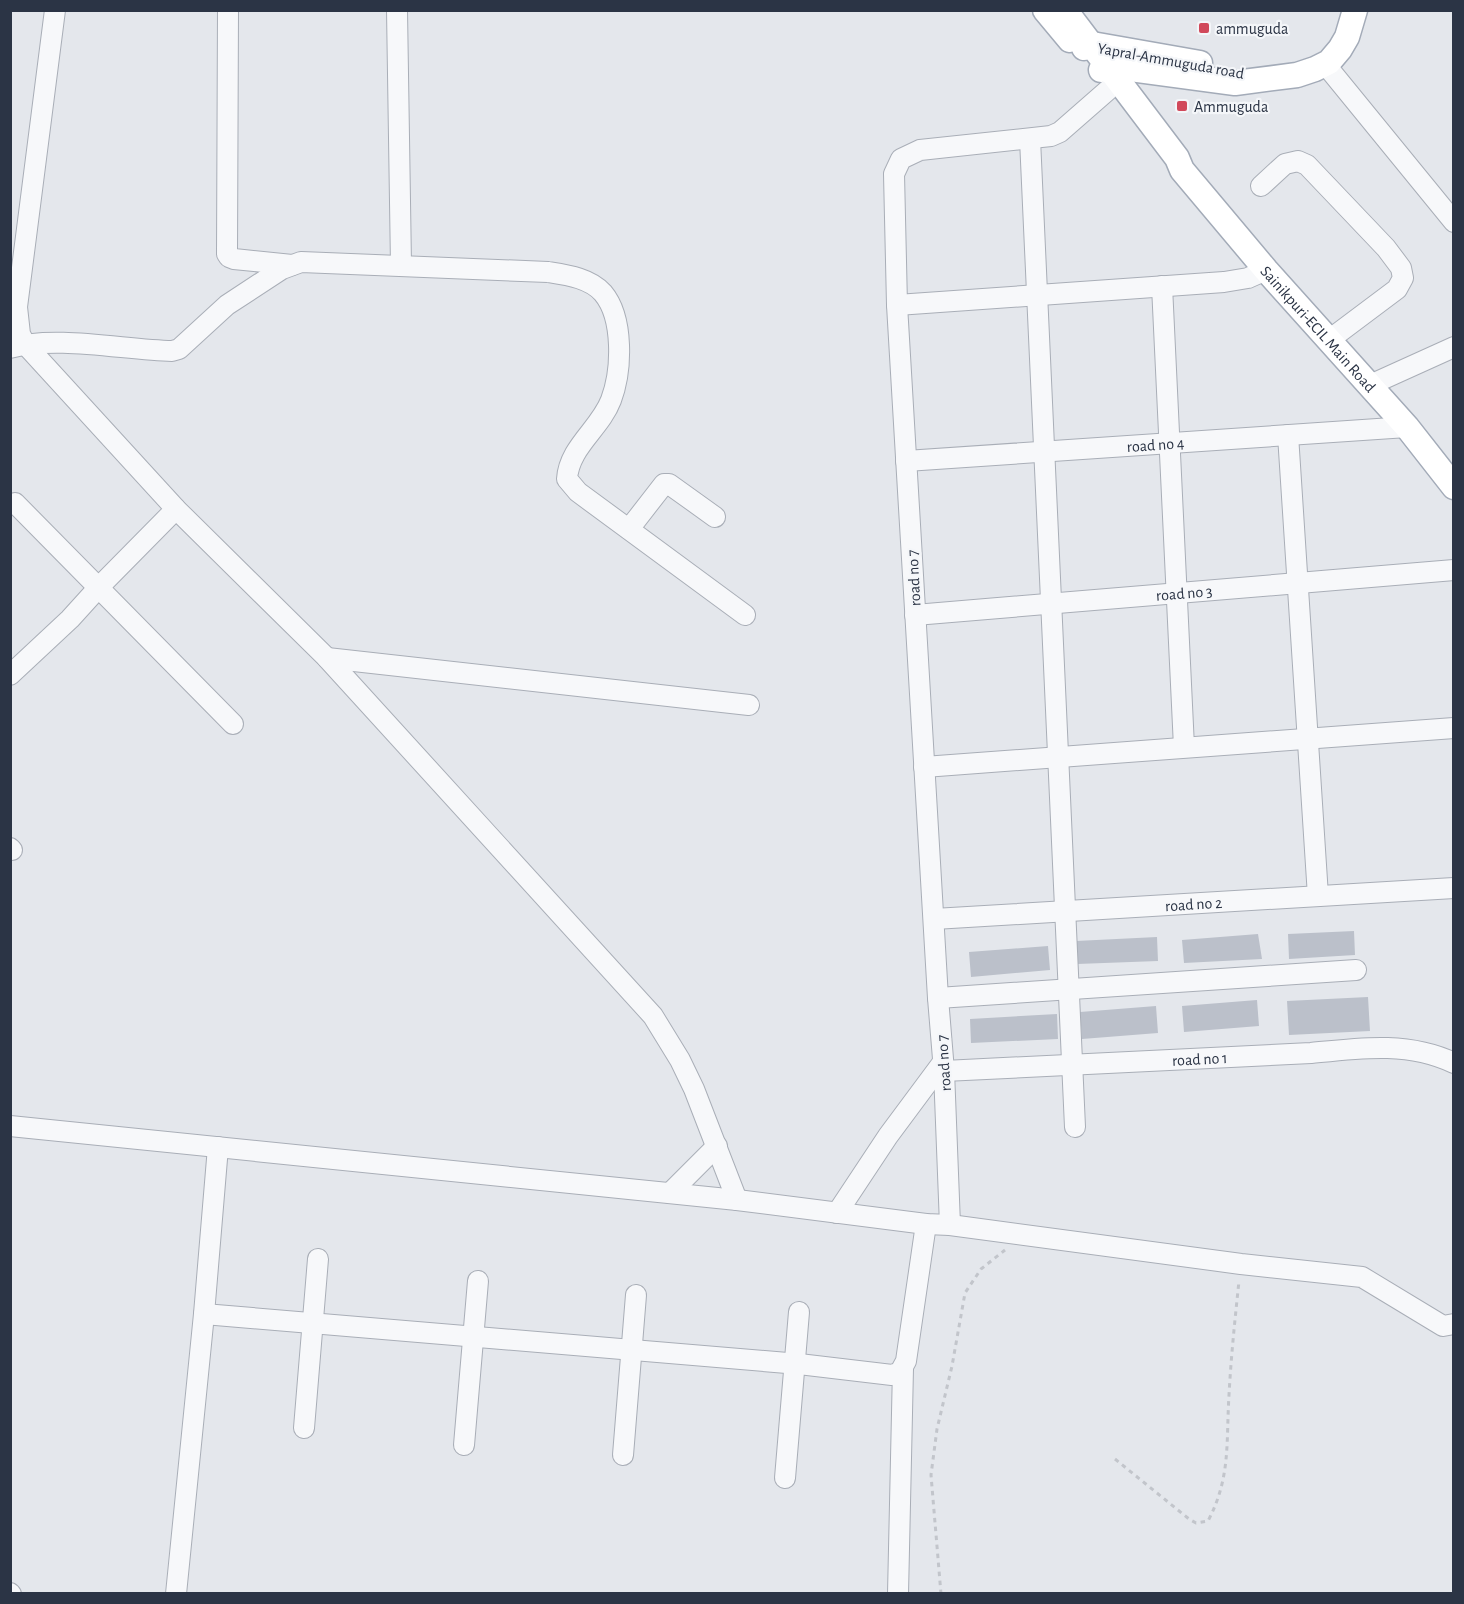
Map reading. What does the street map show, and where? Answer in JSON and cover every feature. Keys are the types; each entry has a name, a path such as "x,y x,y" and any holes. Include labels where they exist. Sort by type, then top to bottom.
{"main road":[{"name":"Sainikpuri-ECIL Main Road","path":"1044,10 1085,47"},
{"name":"Sainikpuri-ECIL Main Road","path":"1065,10 1104,77 1177,158 1182,170 1266,270 1407,427 1454,488"},
{"name":"Yapral-Ammuguda road","path":"1104,77 1235,83 1297,75 1325,64 1340,49 1347,37 1355,10"},
{"name":"Yapral-Ammuguda road","path":"1085,47 1235,68 1264,78"}],"street":[{"path":"18,346 20,334 17,307 55,10"},
{"path":"228,10 227,254 234,259 292,265"},
{"path":"397,10 401,265"},
{"path":"1325,64 1454,222"},
{"name":"road no 7","path":"950,1225 944,1067 897,306 894,174 901,159 920,150 1030,139 1051,136 1060,132 1104,77"},
{"path":"1030,139 1075,1127"},
{"path":"1261,186 1285,164 1298,161 1307,165 1386,248 1401,267 1403,278 1397,290 1329,340"},
{"path":"18,346 86,344 172,351 179,349 227,306 282,269 302,262 548,272 577,277 602,292 614,311 620,339 611,401 591,432 573,454 567,466 567,479 578,492 745,615"},
{"path":"897,306 1248,278 1266,270"},
{"path":"1162,286 1184,747"},
{"path":"18,346 176,509 327,658 653,1016 680,1060 717,1146 737,1200"},
{"path":"1370,385 1454,347"},
{"name":"road no 4","path":"906,461 1407,427"},
{"path":"1288,435 1318,896"},
{"path":"629,529 664,484 669,484 715,517"},
{"path":"15,503 233,724"},
{"path":"13,667 70,619 99,586 176,509"},
{"name":"road no 3","path":"915,615 1454,570"},
{"path":"327,658 749,705"},
{"path":"924,767 1454,728"},
{"name":"road no 2","path":"934,919 1454,888"},
{"path":"938,998 1356,970"},
{"name":"road no 1","path":"944,1067 1072,1064 1311,1053 1364,1047 1397,1047 1454,1063"},
{"path":"837,1213 888,1136 944,1067"},
{"path":"10,1126 737,1200 926,1224 950,1225 1241,1264 1362,1277 1443,1326 1454,1324"},
{"path":"670,1193 717,1146"},
{"path":"176,1593 218,1147"},
{"path":"898,1593 903,1368 926,1224"},
{"path":"304,1428 318,1259"},
{"path":"464,1445 478,1281"},
{"path":"623,1455 636,1295"},
{"path":"785,1478 799,1312"},
{"path":"204,1314 795,1364 892,1376 903,1368"}],"path":[{"path":"941,1593 931,1475 937,1429 952,1366 960,1311 965,1293 981,1269 1023,1235"},
{"path":"1115,1459 1189,1520 1196,1523 1208,1521 1226,1473 1229,1395 1241,1264"}],"building":[{"path":"1354,931 1355,955 1289,959 1288,934"},
{"path":"1258,934 1262,959 1184,963 1182,940"},
{"path":"1157,937 1158,961 1077,964 1076,941"},
{"path":"1048,946 1050,970 971,977 969,952"},
{"path":"1368,997 1370,1031 1289,1035 1287,1001"},
{"path":"1257,1000 1259,1026 1184,1032 1182,1006"},
{"path":"1156,1006 1158,1033 1082,1039 1080,1012"},
{"path":"1057,1014 1058,1039 971,1043 970,1019"}],"place":[{"name":"ammuguda","path":"1204,28"},
{"name":"Ammuguda","path":"1182,106"}]}
